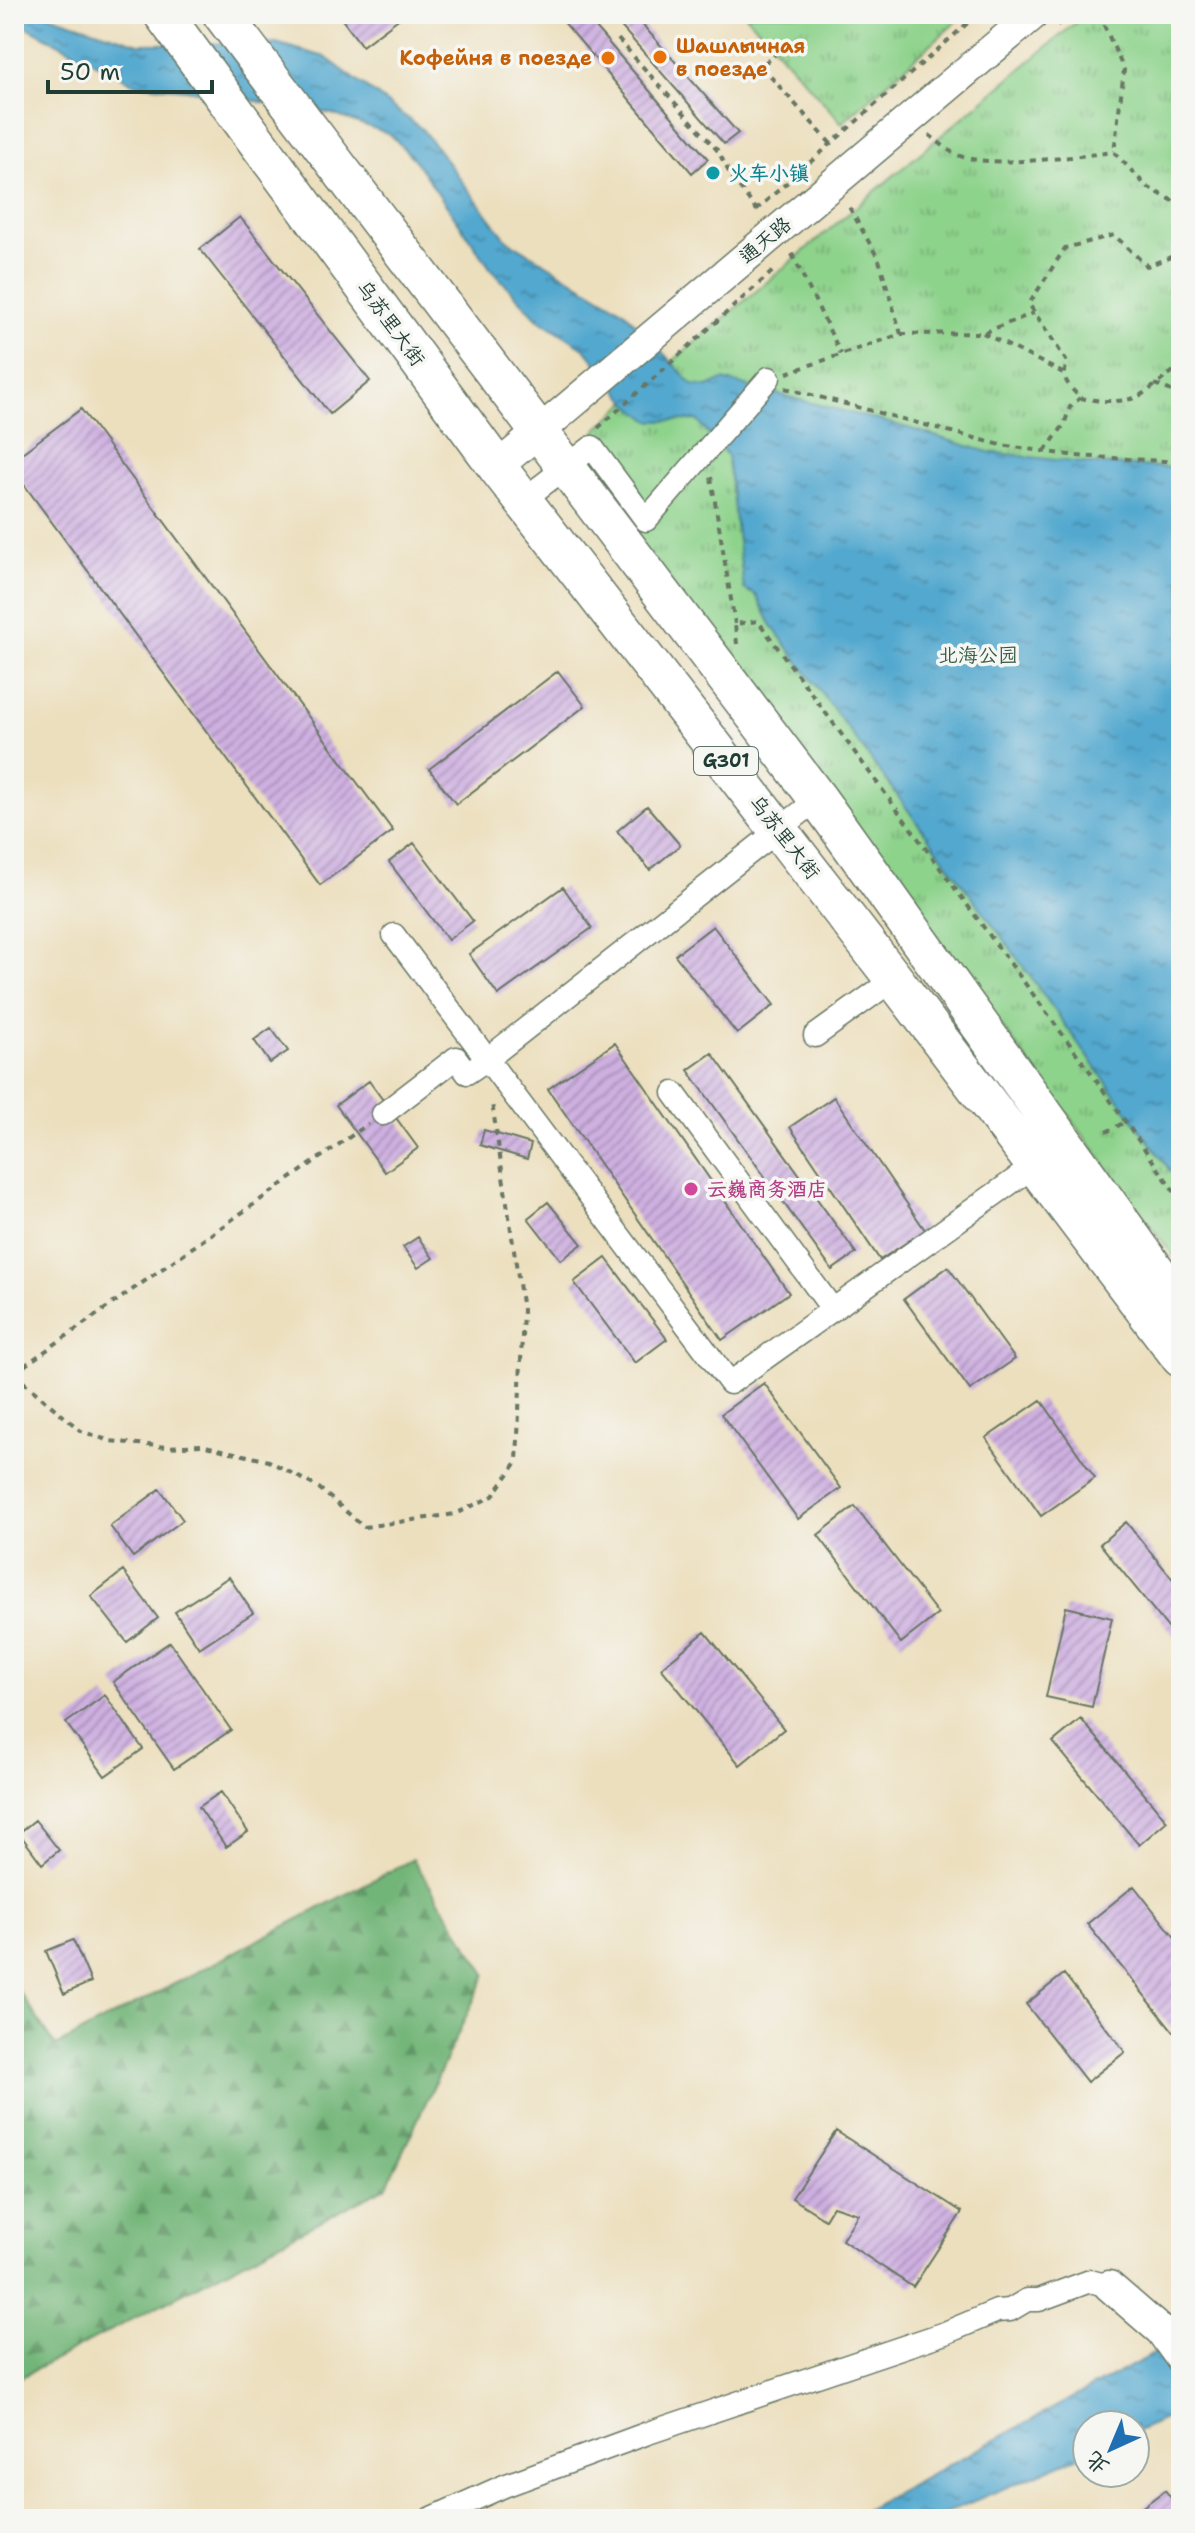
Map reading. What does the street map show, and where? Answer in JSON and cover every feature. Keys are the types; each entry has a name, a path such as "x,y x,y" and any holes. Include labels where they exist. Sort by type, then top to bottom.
{"highway":[{"name":"乌苏里大街","path":"163,14 497,467 894,979 1181,1306"},
{"name":"乌苏里大街","path":"226,20 540,432 577,452 818,799 1181,1358"}],"main road":[{"name":"通天路","path":"497,467 1034,14"},
{"path":"1109,2286 1161,2331 1181,2359"}],"street":[{"path":"523,500 577,452 592,447 646,520 769,378"},
{"path":"383,1114 456,1058 467,1073 486,1060 818,799"},
{"path":"394,935 730,1383 1050,1154"},
{"path":"815,1036 894,979"},
{"path":"674,1093 833,1310"},
{"path":"430,2519 504,2486 648,2433 945,2333 997,2311 1010,2310 1027,2300 1039,2300 1090,2281 1109,2286"}],"path":[{"path":"618,39 718,151 731,176 756,210 978,14"},
{"path":"1099,14 1124,70 1114,152"},
{"path":"778,52 761,66 831,144"},
{"path":"929,135 957,155 992,161 1048,160 1114,152"},
{"path":"1114,152 1147,187 1181,205"},
{"path":"848,205 879,260 901,334"},
{"path":"1181,224 1176,255 1147,266 1114,235 1065,248 1029,304 1067,362 1063,373 1066,382 1080,398 1107,402 1142,396 1181,366"},
{"path":"577,452 793,253 841,354"},
{"path":"769,378 901,334 983,333 1034,313"},
{"path":"983,333 1063,373"},
{"path":"769,378 789,391 1001,445 1076,456 1181,462"},
{"path":"1155,384 1181,395"},
{"path":"1045,451 1064,425 1070,407 1080,398"},
{"path":"707,450 738,648"},
{"path":"735,624 758,621 1181,1201"},
{"path":"383,1114 14,1374 81,1431 110,1441 167,1447 201,1445 269,1461 319,1488 364,1527 455,1514 493,1496 517,1462 523,1310 492,1103"},
{"path":"1106,1132 1125,1122"}],"green space":[{"path":"745,14 965,14 842,123"},
{"name":"北海公园","path":"1086,14 1181,14 1181,1266 605,496 593,475 589,459 591,442 598,428 673,361"},
{"path":"413,1859 486,1974 386,2187 14,2381 14,1984 56,2046"}],"water":[{"name":"北海公园","path":"14,14 46,14 139,44 276,43 325,57 422,129 507,240 624,311 693,385 708,387 723,380 988,452 1090,464 1181,468 1181,1186 772,626 756,595 744,589 727,455 697,420 650,421 629,404 584,348 537,318 491,269 414,159 390,134 332,114 186,89 135,84 14,20"},
{"path":"1181,2339 1181,2412 1151,2425 1151,2409 1071,2409 1071,2460 932,2519 849,2519"}],"building":[{"path":"338,14 405,14 362,46"},
{"path":"557,14 584,14 708,159 692,173"},
{"path":"610,14 633,14 738,133 724,144"},
{"path":"240,217 370,381 330,414 200,249"},
{"path":"81,409 393,831 320,885 14,471 14,459"},
{"path":"558,671 585,706 456,804 429,769"},
{"path":"647,806 680,845 650,870 617,831"},
{"path":"414,843 473,921 448,940 389,862"},
{"path":"563,887 592,928 498,995 469,954"},
{"path":"713,926 774,1005 737,1034 675,955"},
{"path":"271,1028 288,1051 270,1063 254,1040"},
{"path":"615,1043 789,1293 722,1340 548,1089"},
{"path":"712,1053 856,1253 832,1270 688,1070"},
{"path":"369,1081 418,1148 385,1172 336,1105"},
{"path":"834,1097 925,1230 880,1260 790,1127"},
{"path":"484,1130 531,1144 527,1159 480,1145"},
{"path":"548,1202 582,1244 561,1260 528,1218"},
{"path":"418,1237 433,1258 418,1268 403,1247"},
{"path":"606,1258 667,1339 635,1363 574,1282"},
{"path":"948,1267 1015,1359 970,1390 904,1299"},
{"path":"764,1383 841,1488 798,1519 721,1414"},
{"path":"1041,1400 1095,1478 1041,1516 986,1438"},
{"path":"160,1489 183,1520 133,1557 110,1526"},
{"path":"855,1506 938,1614 901,1643 818,1535"},
{"path":"1126,1522 1181,1589 1181,1644 1100,1544"},
{"path":"123,1571 158,1618 127,1642 91,1596"},
{"path":"229,1577 253,1613 199,1648 175,1612"},
{"path":"1066,1607 1112,1618 1092,1707 1046,1697"},
{"path":"705,1632 784,1729 740,1765 661,1668"},
{"path":"170,1642 231,1730 174,1769 113,1682"},
{"path":"105,1695 143,1749 105,1776 66,1723"},
{"path":"1081,1719 1167,1821 1139,1845 1053,1742"},
{"path":"221,1792 248,1832 226,1847 199,1807"},
{"path":"35,1820 59,1850 42,1864 19,1833"},
{"path":"1134,1886 1181,1945 1181,2041 1087,1924"},
{"path":"73,1940 91,1982 64,1994 46,1951"},
{"path":"1064,1974 1125,2052 1087,2082 1026,2004"},
{"path":"836,2131 962,2212 913,2287 842,2240 858,2214 833,2206 825,2219 792,2198"},
{"path":"1165,2490 1181,2512 1181,2519 1133,2519 1131,2516"}],"place":[{"name":"Шашлычная в поезде","path":"660,57"},
{"name":"Кофейня в поезде","path":"608,58"},
{"name":"火车小镇","path":"713,173"},
{"name":"云巍商务酒店","path":"691,1189"}]}
